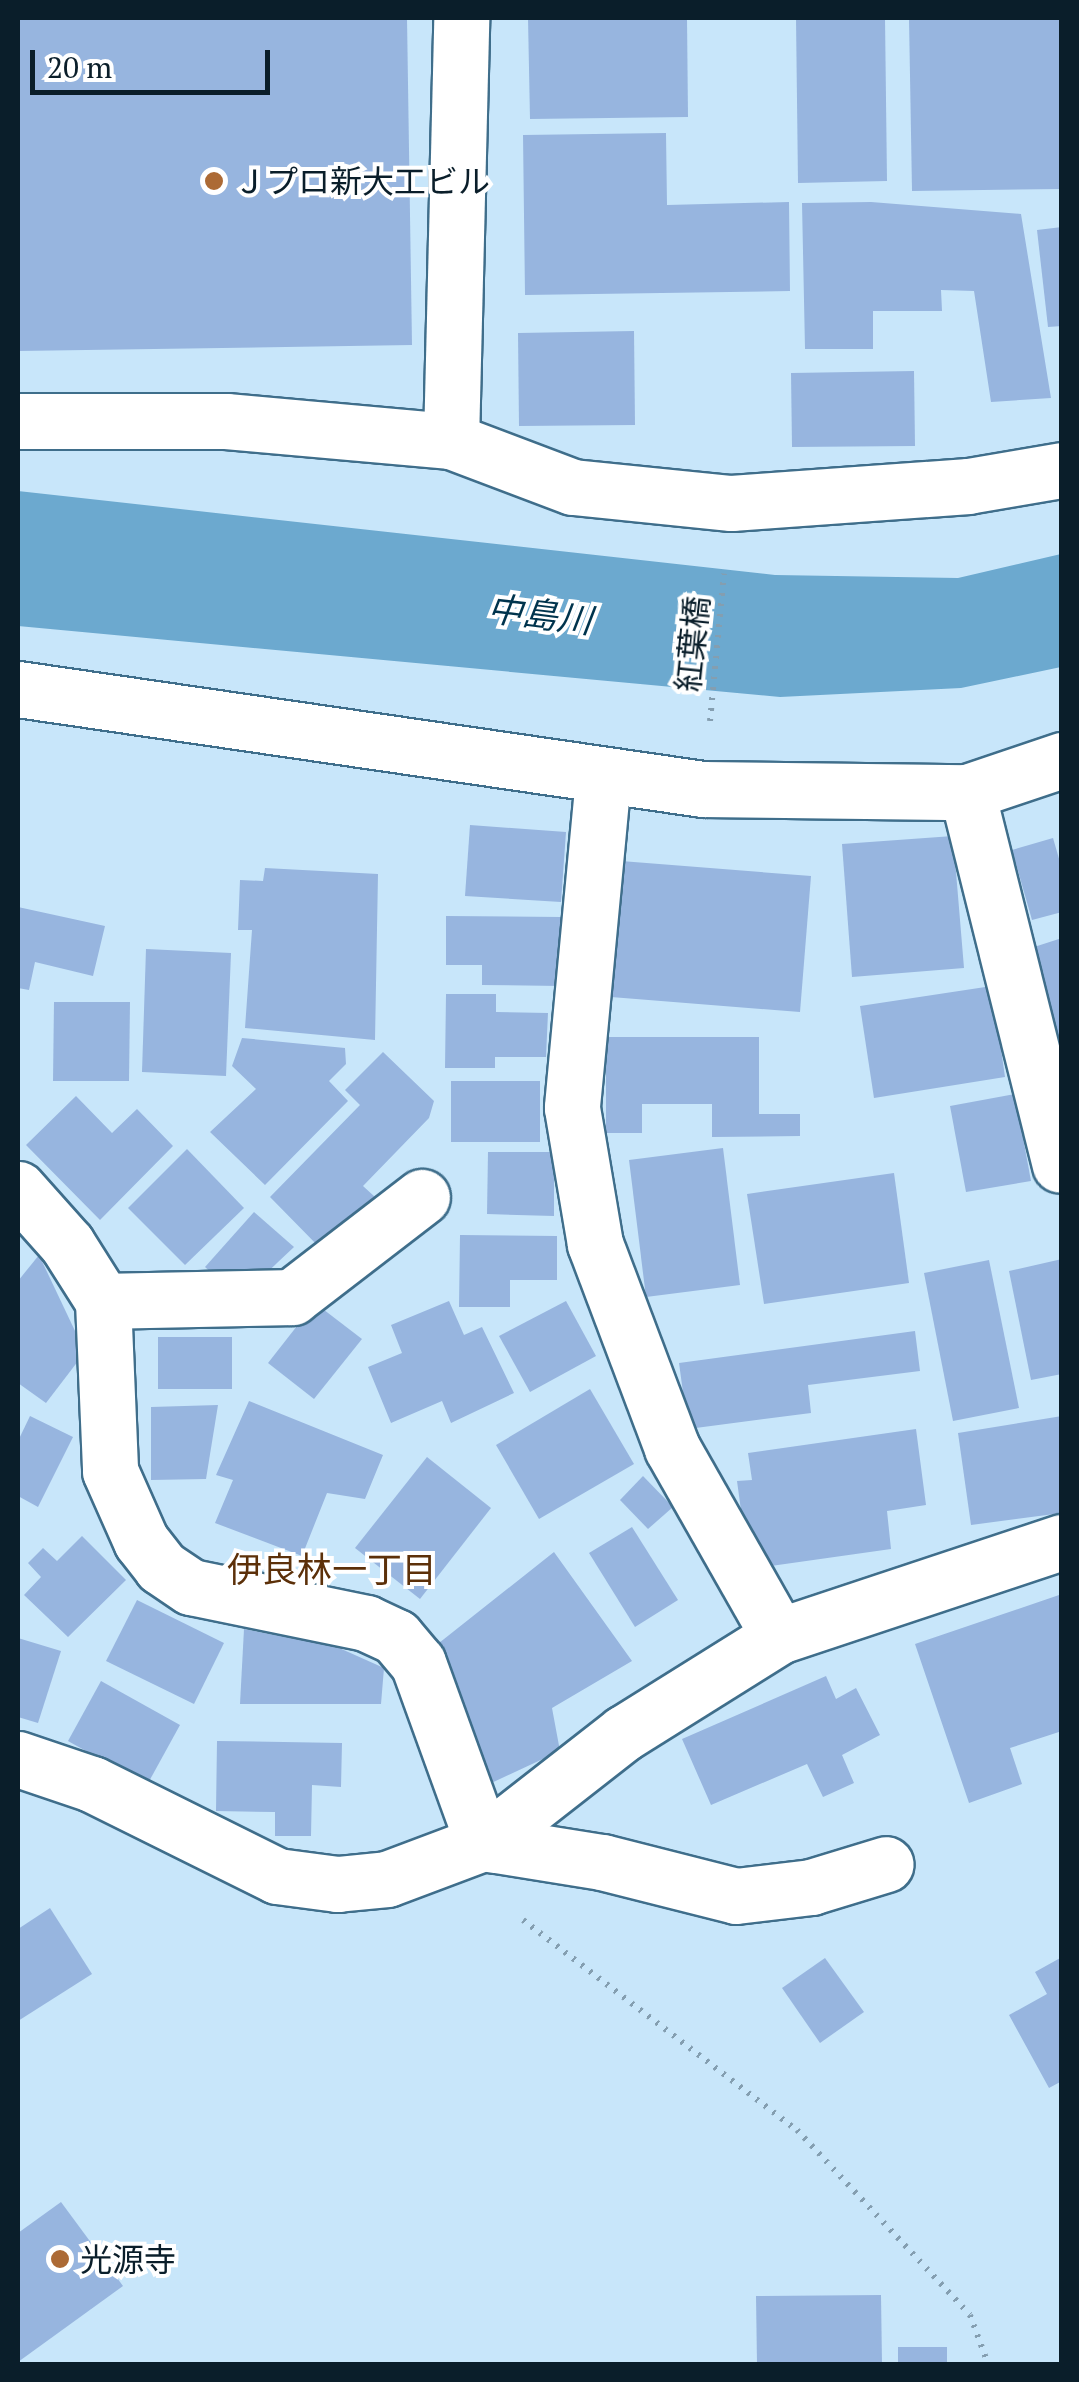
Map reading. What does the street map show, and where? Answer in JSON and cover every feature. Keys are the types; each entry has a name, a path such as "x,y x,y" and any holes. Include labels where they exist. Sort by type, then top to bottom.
{"street":[{"path":"450,441 462,18"},
{"path":"18,421 226,421 450,441 574,488 731,504 968,486 1062,470"},
{"path":"18,689 603,778 703,789 967,792 1062,760"},
{"path":"603,778 572,1108 595,1244 672,1448 779,1636"},
{"path":"967,792 1060,1165"},
{"path":"18,1189 67,1244 104,1301 110,1471 140,1541 161,1567 191,1587 366,1623 396,1638 418,1663 483,1843"},
{"path":"104,1301 292,1297 422,1197"},
{"path":"18,1758 92,1784 277,1876 337,1884 388,1879 483,1843 624,1734 779,1636 1062,1542"},
{"path":"483,1843 602,1862 736,1896 811,1887 886,1864"}],"path":[{"name":"紅葉橋","path":"703,789 731,504"},
{"path":"483,1843 527,1928 797,2130 970,2315 988,2364"}],"water":[{"name":"中島川","path":"18,491 775,575 958,578 1061,554 1061,667 961,688 780,697 18,626"}],"building":[{"name":"Ｊプロ新大工ビル","path":"18,18 407,18 412,345 18,351"},
{"path":"528,18 687,18 688,117 530,119"},
{"path":"796,18 885,18 887,181 798,183"},
{"path":"909,18 1062,18 1062,189 912,191"},
{"path":"666,133 667,205 789,202 790,291 525,295 523,135"},
{"path":"871,202 1021,214 1051,398 991,402 974,291 941,290 942,311 873,311 873,349 805,349 802,203"},
{"path":"1062,227 1062,326 1048,327 1037,230"},
{"path":"634,331 635,425 519,426 518,333"},
{"path":"914,371 915,446 792,447 791,373"},
{"path":"470,825 566,832 561,902 465,896"},
{"path":"953,836 964,968 852,977 842,844"},
{"path":"1053,838 1062,869 1062,912 1032,920 1012,850"},
{"path":"621,861 811,876 800,1012 611,997"},
{"path":"265,868 378,874 375,1040 245,1028 252,930 238,930 240,880 263,881"},
{"path":"18,907 105,926 93,976 35,962 29,990 18,988"},
{"path":"446,916 561,917 561,986 482,985 482,965 446,965"},
{"path":"1062,938 1062,1047 1060,1048 1031,948"},
{"path":"146,949 231,953 226,1076 142,1072"},
{"path":"992,986 1005,1077 874,1098 860,1006"},
{"path":"446,994 496,994 496,1012 548,1013 546,1057 495,1057 495,1068 445,1068"},
{"path":"54,1002 130,1002 129,1081 53,1081"},
{"path":"606,1037 759,1037 759,1114 800,1114 800,1136 712,1137 712,1104 642,1104 642,1133 606,1133"},
{"path":"242,1038 345,1048 346,1064 329,1081 348,1101 265,1185 210,1132 256,1089 232,1066"},
{"path":"383,1052 434,1101 429,1118 363,1186 375,1197 323,1251 270,1197 360,1105 345,1090"},
{"path":"451,1081 540,1081 540,1142 451,1142"},
{"path":"1015,1094 1031,1181 966,1192 950,1106"},
{"path":"76,1096 112,1133 137,1109 173,1146 100,1220 26,1145"},
{"path":"723,1148 740,1285 646,1297 629,1160"},
{"path":"187,1149 244,1208 185,1265 128,1208"},
{"path":"488,1152 554,1152 554,1216 487,1214"},
{"path":"894,1173 909,1283 764,1304 747,1194"},
{"path":"254,1212 294,1247 259,1280 223,1283 205,1267"},
{"path":"460,1235 557,1236 557,1280 510,1280 510,1307 459,1307"},
{"path":"39,1255 85,1352 46,1403 18,1383 18,1281"},
{"path":"1062,1259 1062,1374 1031,1380 1009,1271"},
{"path":"989,1260 1019,1408 953,1421 924,1273"},
{"path":"449,1301 464,1335 482,1327 514,1393 451,1423 442,1401 391,1423 368,1367 402,1353 391,1325"},
{"path":"566,1301 596,1356 530,1392 499,1336"},
{"path":"315,1303 362,1339 314,1399 268,1363"},
{"path":"915,1331 920,1371 808,1385 811,1413 688,1429 679,1363"},
{"path":"158,1337 232,1337 232,1389 158,1389"},
{"path":"590,1389 634,1464 539,1519 496,1445"},
{"path":"249,1401 383,1455 365,1499 327,1493 302,1556 215,1523 233,1480 216,1475"},
{"path":"218,1405 206,1479 151,1480 151,1407"},
{"path":"30,1416 73,1437 38,1507 18,1496 18,1441"},
{"path":"1062,1416 1062,1513 971,1525 958,1433"},
{"path":"916,1429 926,1505 887,1511 891,1549 749,1569 737,1481 752,1480 748,1453"},
{"path":"427,1457 491,1508 420,1599 355,1548"},
{"path":"643,1476 673,1507 648,1529 620,1500"},
{"path":"632,1527 678,1600 635,1627 589,1553"},
{"path":"82,1536 126,1580 68,1637 24,1595 41,1577 28,1563 43,1548 57,1561"},
{"path":"554,1552 632,1661 552,1708 560,1751 487,1785 439,1643"},
{"path":"1062,1594 1062,1731 1010,1748 1022,1784 969,1803 915,1644"},
{"path":"137,1600 224,1643 194,1704 106,1661"},
{"path":"244,1629 337,1647 384,1668 381,1704 240,1704"},
{"path":"18,1638 61,1651 38,1723 18,1717"},
{"path":"826,1676 836,1699 856,1688 880,1735 842,1755 854,1783 823,1797 807,1764 711,1805 682,1739"},
{"path":"101,1681 180,1725 147,1785 68,1741"},
{"path":"217,1741 342,1743 341,1787 312,1785 311,1836 275,1836 275,1812 216,1811"},
{"path":"50,1908 92,1974 18,2021 18,1929"},
{"path":"1062,1957 1062,2081 1049,2088 1009,2015 1047,1994 1035,1972"},
{"path":"825,1958 864,2012 820,2043 782,1988"},
{"name":"光源寺","path":"61,2202 123,2286 18,2362 18,2233"},
{"path":"881,2295 882,2364 757,2364 756,2296"},
{"path":"898,2347 947,2347 947,2364 898,2364"}],"place":[{"name":"Ｊプロ新大工ビル","path":"214,181"},
{"name":"光源寺","path":"60,2259"}],"district":[{"name":"伊良林一丁目","path":"332,1569"}]}
